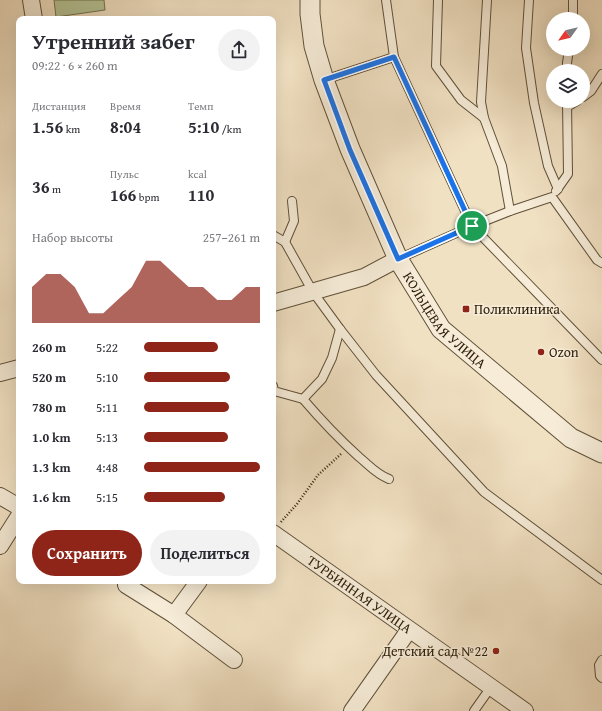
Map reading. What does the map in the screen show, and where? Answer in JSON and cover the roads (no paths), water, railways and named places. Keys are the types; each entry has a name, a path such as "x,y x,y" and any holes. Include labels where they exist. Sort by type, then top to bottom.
{"street":[{"path":"31,0 34,16"},
{"name":"КОЛЬЦЕВАЯ УЛИЦА","path":"310,0 310,14 314,46 324,80 350,150 398,259 441,329 571,438 602,453"},
{"path":"276,302 364,278 398,259"},
{"path":"0,373 16,369"},
{"path":"0,496 16,505"},
{"path":"0,546 16,521"},
{"name":"ТУРБИННАЯ УЛИЦА","path":"276,531 409,630 525,711"},
{"path":"174,615 197,584"},
{"path":"126,585 174,615 234,660"},
{"path":"352,711 409,630"}],"lane":[{"path":"386,0 394,57 472,226 602,360"},
{"path":"438,0 436,66 461,100 484,118"},
{"path":"487,0 481,102 484,118 502,166 510,211"},
{"path":"529,0 526,48 534,103 548,166 558,189"},
{"path":"573,0 573,12"},
{"path":"324,80 394,57"},
{"path":"590,92 602,74"},
{"path":"398,259 472,226 552,197 568,174 567,108"},
{"path":"552,197 597,260 602,263"},
{"path":"285,242 294,221 292,202"},
{"path":"276,237 285,242 313,292 376,376 484,492 602,580"},
{"path":"303,399 322,379 332,358 340,329"},
{"path":"276,392 303,399 348,447 380,475 389,479"},
{"path":"602,660 599,665 600,676 602,678"},
{"path":"474,711 491,687"}],"place":[{"name":"Поликлиника","path":"466,309"},
{"name":"Ozon","path":"541,352"},
{"name":"Детский сад №22","path":"496,651"}]}
